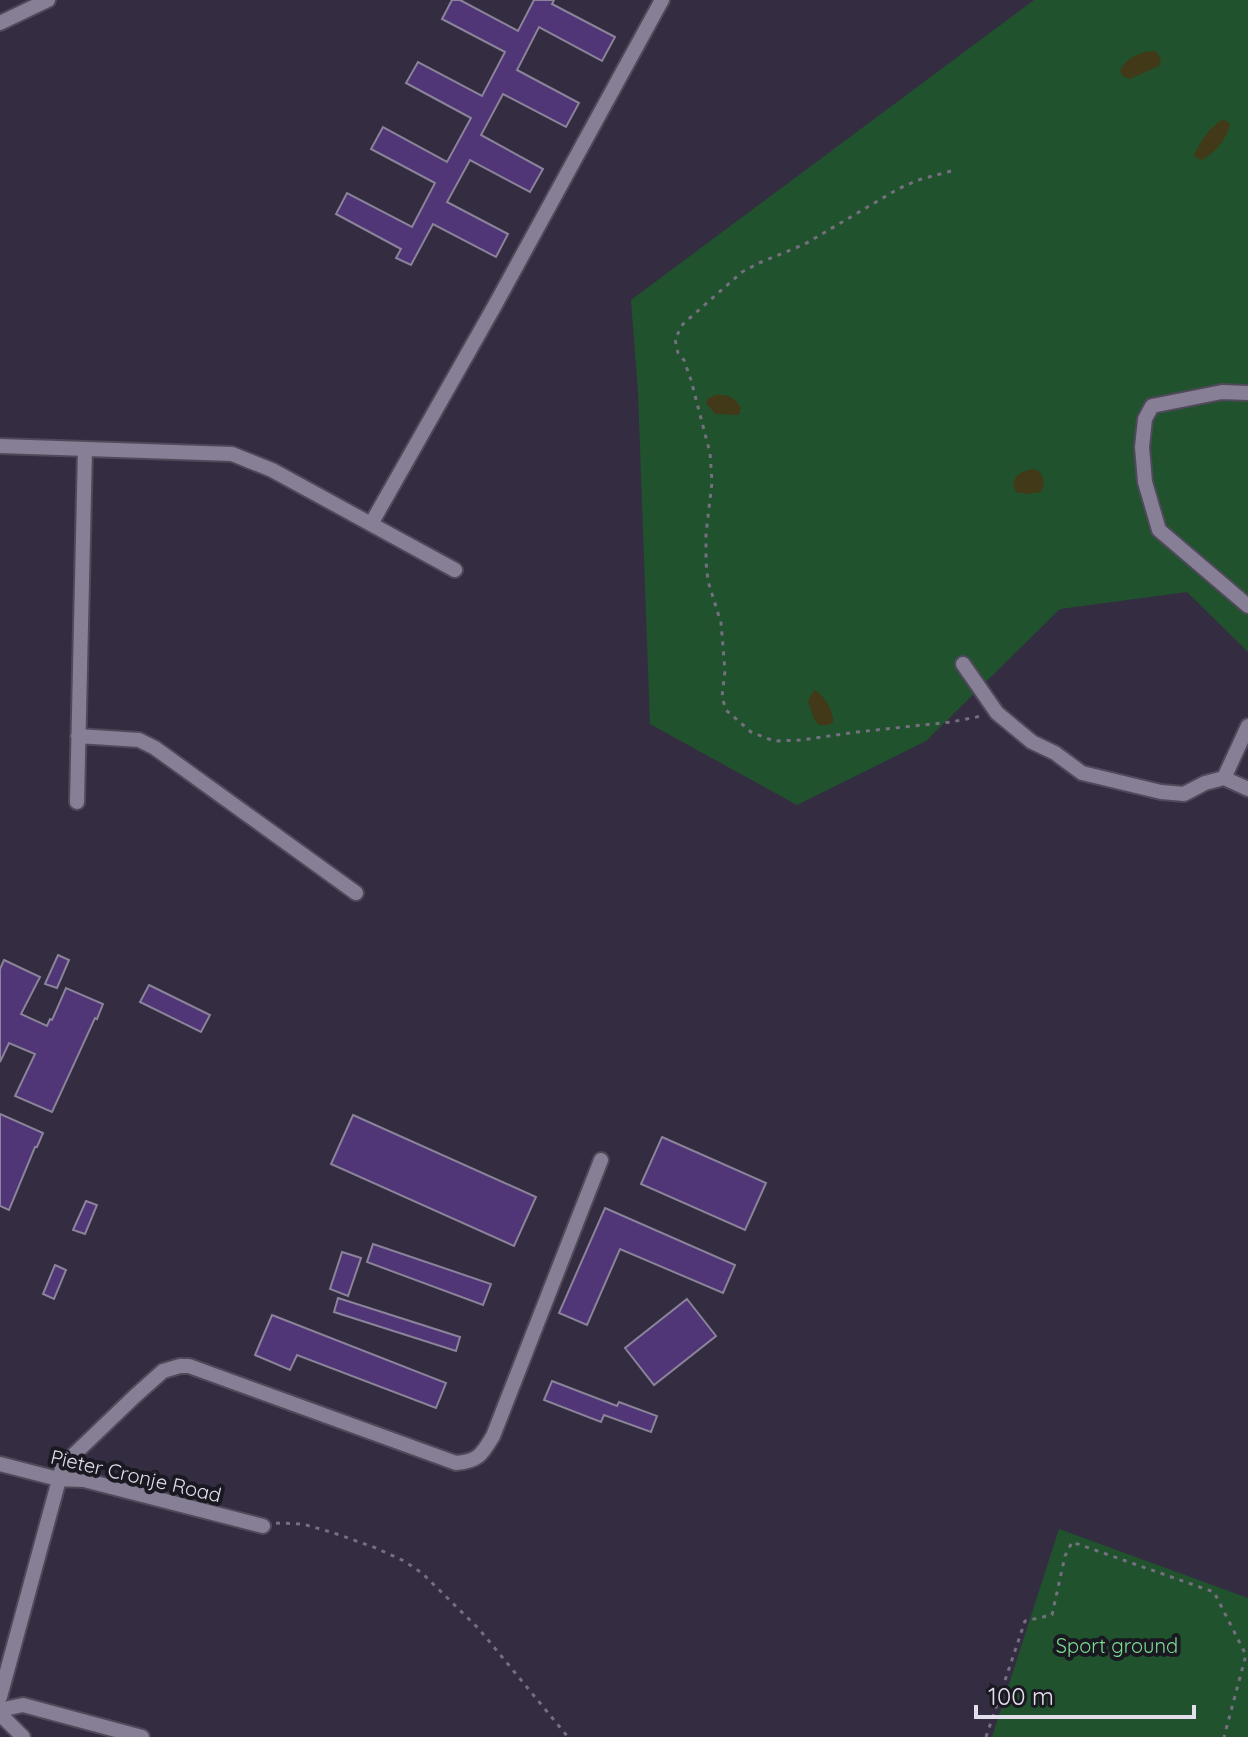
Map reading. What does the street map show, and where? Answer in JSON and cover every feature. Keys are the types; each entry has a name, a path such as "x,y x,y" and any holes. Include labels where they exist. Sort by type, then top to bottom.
{"street":[{"path":"0,23 48,0"},
{"path":"371,524 662,0"},
{"path":"1248,393 1222,392 1152,406 1145,419 1142,447 1145,482 1159,530 1248,606"},
{"path":"0,446 232,454 272,470 455,570"},
{"path":"77,802 85,449"},
{"path":"963,664 997,713 1032,742 1055,753 1082,773 1161,792 1184,794 1205,783 1224,778 1248,789"},
{"path":"1224,778 1248,726"},
{"path":"78,736 139,740 155,748 356,893"},
{"path":"0,1697 63,1465 163,1371 189,1366 456,1463 479,1457 493,1436 601,1160"},
{"name":"Pieter Cronje Road","path":"0,1464 58,1479 84,1480 263,1526"},
{"path":"23,1737 0,1712 23,1705 142,1737"}],"path":[{"path":"951,171 898,189 805,244 742,272 683,324 675,339 691,380 710,453 712,482 706,562 708,581 721,623 725,671 722,697 726,710 751,732 774,741 951,722 997,713"},
{"path":"263,1526 272,1523 303,1524 334,1533 404,1561 422,1573 479,1629 568,1737"},
{"path":"986,1737 1025,1621 1052,1615 1065,1556 1072,1542 1214,1592 1246,1655 1224,1737"}],"green space":[{"path":"1034,0 1248,0 1248,652 1187,592 1060,609 926,741 797,805 650,724 638,392 631,300"},
{"name":"Sport ground","path":"1059,1529 1248,1598 1248,1737 992,1737"}],"sand":[{"path":"1154,51 1161,60 1159,66 1130,79 1120,72 1133,57"},
{"path":"1222,120 1230,124 1220,145 1201,160 1194,156 1205,136"},
{"path":"715,395 733,399 741,408 739,415 715,414 706,403"},
{"path":"1034,469 1043,479 1041,492 1016,492 1013,484 1016,477"},
{"path":"814,690 830,708 833,722 829,725 819,725 814,719 808,701"}],"building":[{"path":"452,0 460,0 518,31 534,0 554,0 552,4 615,37 602,61 539,27 517,70 579,103 566,127 503,94 481,135 543,169 530,192 470,160 447,202 508,234 496,257 433,224 411,265 396,258 401,249 336,214 347,193 412,227 435,183 371,149 383,127 447,162 471,118 406,83 418,62 482,96 505,52 442,19"},
{"path":"58,955 69,960 57,988 45,984"},
{"path":"4,960 40,977 21,1014 47,1026 66,988 103,1004 52,1112 15,1096 35,1054 9,1043 0,1062 0,969"},
{"path":"149,985 210,1015 201,1032 140,1002"},
{"path":"0,1114 43,1133 9,1210 0,1206"},
{"path":"353,1115 536,1197 514,1246 331,1164"},
{"path":"662,1137 766,1183 745,1230 641,1184"},
{"path":"86,1201 97,1205 85,1234 73,1230"},
{"path":"605,1208 735,1265 723,1293 620,1249 587,1325 559,1313"},
{"path":"373,1244 491,1284 483,1305 367,1262"},
{"path":"342,1252 361,1258 348,1296 330,1289"},
{"path":"55,1265 66,1270 54,1299 43,1294"},
{"path":"338,1298 460,1337 456,1351 334,1312"},
{"path":"687,1299 716,1336 654,1385 625,1348"},
{"path":"272,1315 446,1383 436,1408 297,1355 290,1370 255,1355"},
{"path":"552,1381 617,1406 619,1402 657,1416 651,1432 604,1415 601,1422 544,1400"}]}
